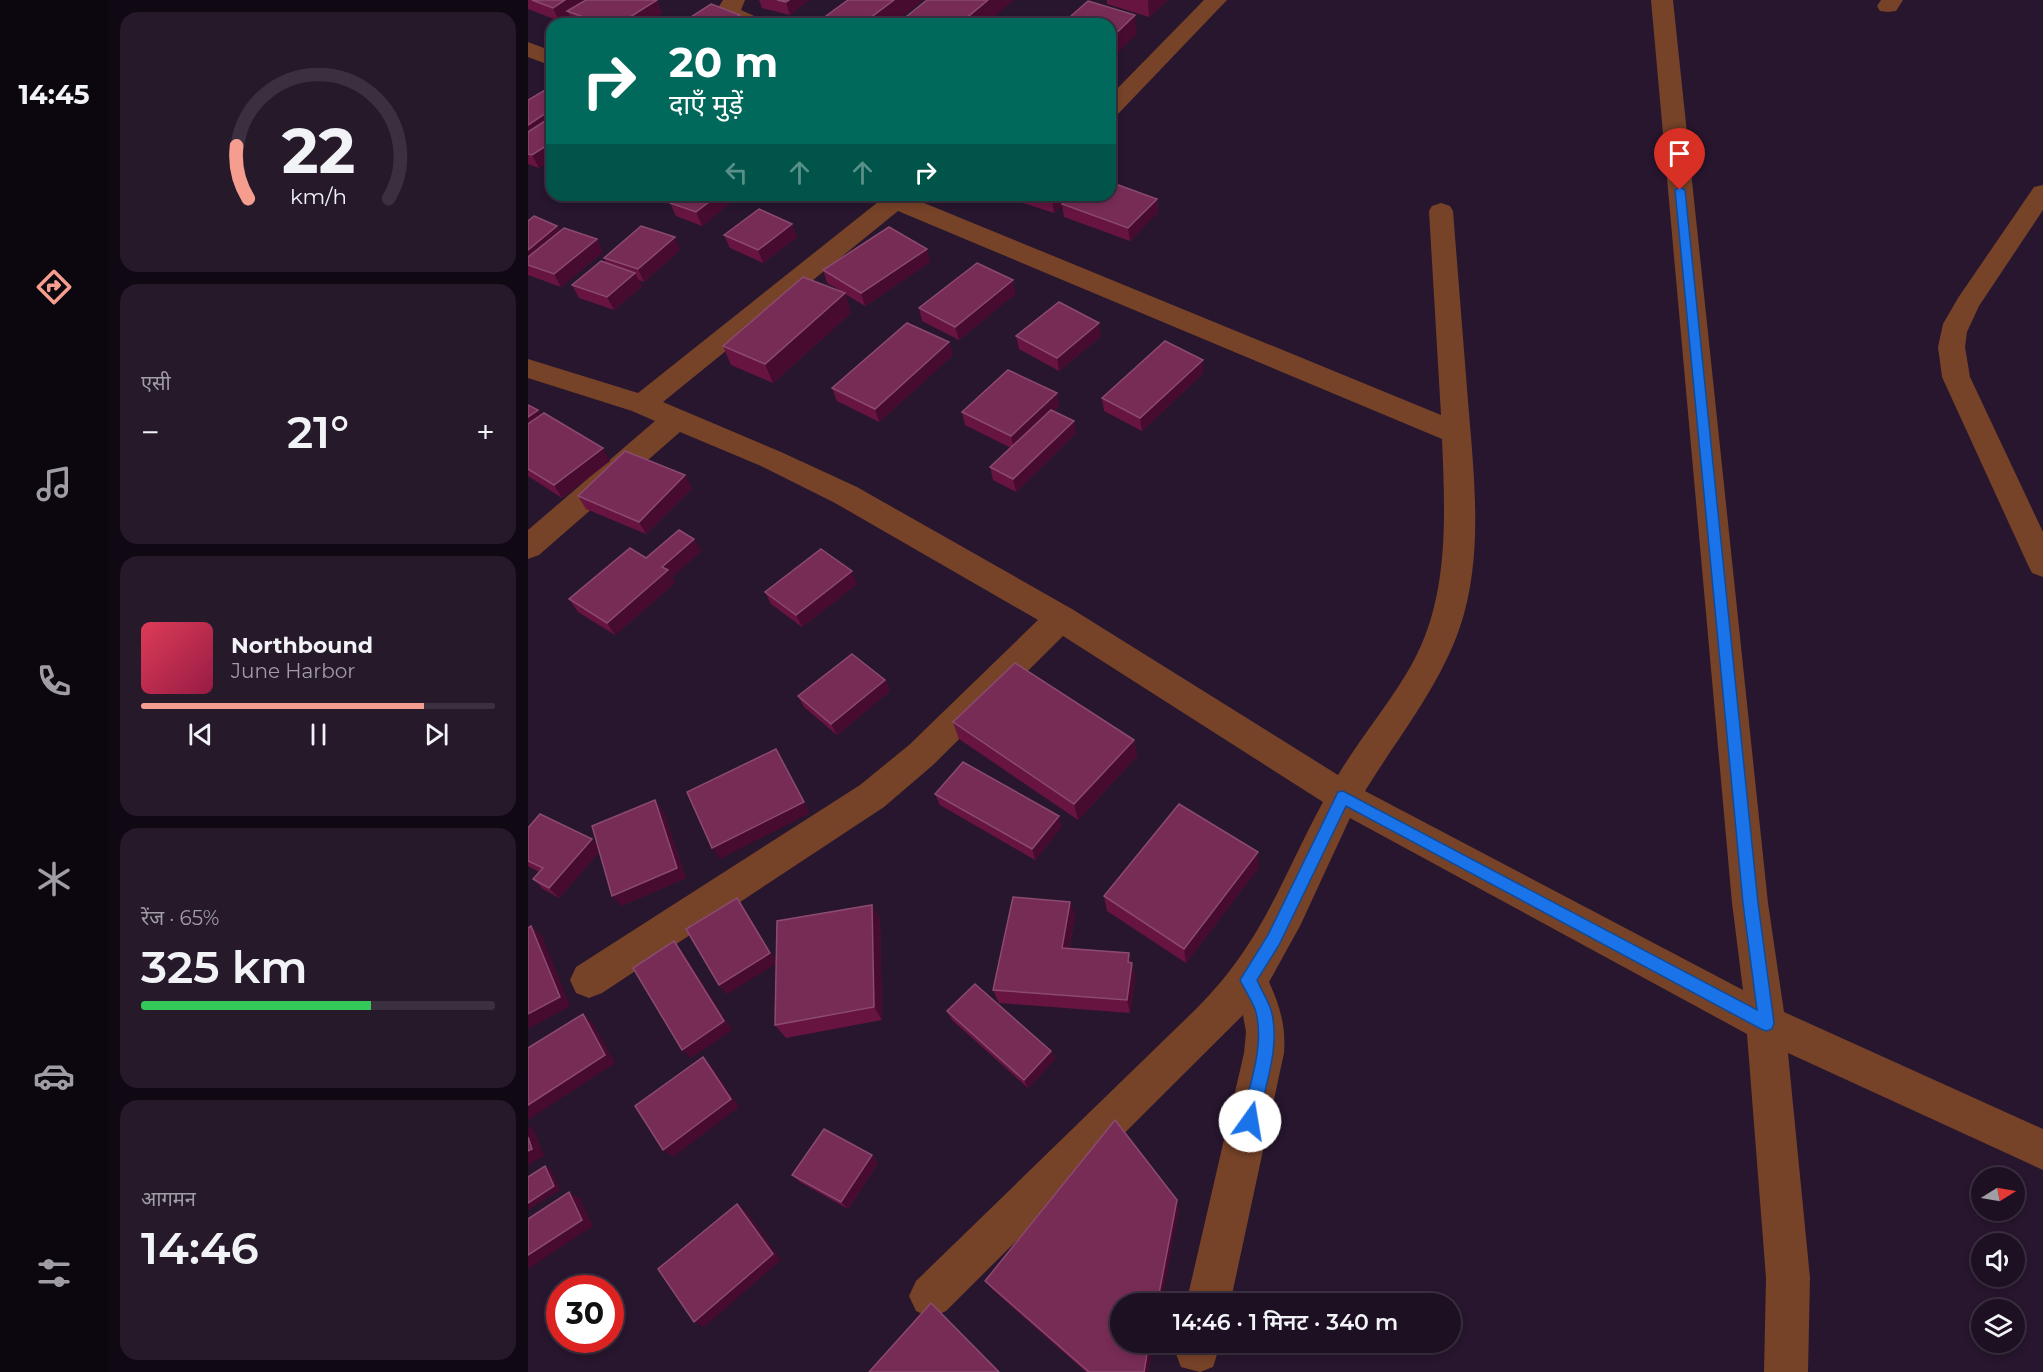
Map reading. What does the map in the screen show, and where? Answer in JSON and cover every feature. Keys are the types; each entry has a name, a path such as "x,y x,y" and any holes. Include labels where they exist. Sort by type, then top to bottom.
{"street":[{"path":"734,0 729,8 731,14 740,18"},
{"path":"1116,103 1216,0"},
{"path":"1662,0 1750,903 1766,1023 1788,1278 1786,1372"},
{"path":"528,49 546,56"},
{"path":"2043,192 1966,304 1957,322 1950,345 1956,377 2043,566"},
{"path":"642,404 888,201"},
{"path":"903,201 1456,433"},
{"path":"931,1296 1160,1069 1215,1018 1248,980 1274,940 1343,797 1435,651 1450,607 1458,559 1460,514 1442,211"},
{"path":"528,368 642,404 771,459 846,495 1061,618 1343,797 1766,1023 2043,1150"},
{"path":"528,548 677,418"},
{"path":"589,980 872,796 921,755 1061,618"},
{"path":"1210,1293 1264,1053 1267,1030 1263,1009 1248,980"}],"building":[{"path":"532,0 565,0 553,8"},
{"path":"586,0 657,0 628,18 586,18 567,11"},
{"path":"848,0 894,0 870,18 826,16"},
{"path":"927,0 988,0 966,18 904,18"},
{"path":"1088,1 1135,15 1116,33 1116,18 1069,18"},
{"path":"711,4 740,15 735,18 689,18"},
{"path":"546,89 546,113 528,125 528,100"},
{"path":"546,120 546,146 532,155 528,154 528,132"},
{"path":"1116,184 1157,199 1128,228 1062,204 1065,201 1116,201"},
{"path":"672,201 710,201 696,212 670,203"},
{"path":"759,209 792,224 758,250 724,235"},
{"path":"534,216 557,226 528,250 528,221"},
{"path":"641,226 675,237 638,269 604,258"},
{"path":"889,227 927,249 861,293 823,270"},
{"path":"564,228 597,239 554,274 528,265 528,257"},
{"path":"601,261 635,273 607,297 572,285"},
{"path":"977,263 1013,280 955,327 919,308"},
{"path":"803,277 845,293 765,364 723,346"},
{"path":"1059,302 1099,323 1057,358 1016,336"},
{"path":"907,323 949,342 875,409 832,388"},
{"path":"1165,341 1203,360 1140,418 1102,398"},
{"path":"1008,370 1057,393 1011,436 962,412"},
{"path":"528,405 538,410 528,417"},
{"path":"1051,410 1074,421 1013,479 990,467"},
{"path":"544,413 603,448 554,485 528,469 528,424"},
{"path":"625,451 685,475 639,522 578,496"},
{"path":"679,530 694,539 662,567 668,570 607,623 569,599 630,548 646,558"},
{"path":"821,549 852,571 796,615 765,592"},
{"path":"852,654 885,680 831,724 798,696"},
{"path":"1015,663 1134,740 1074,804 953,722"},
{"path":"776,749 804,802 712,848 687,792"},
{"path":"963,762 1059,816 1032,849 935,794"},
{"path":"655,800 677,868 612,896 592,826"},
{"path":"1179,804 1258,852 1184,949 1104,896"},
{"path":"540,814 592,839 549,888 533,879 543,868 528,861 528,828"},
{"path":"1013,897 1070,902 1062,948 1129,953 1128,962 1132,963 1127,1000 993,990"},
{"path":"737,898 770,953 719,985 686,929"},
{"path":"872,905 874,1007 775,1025 777,921"},
{"path":"531,926 560,997 528,1014 528,928"},
{"path":"674,941 724,1021 682,1050 633,968"},
{"path":"975,984 1051,1051 1024,1080 947,1011"},
{"path":"583,1014 605,1055 528,1105 528,1048"},
{"path":"703,1057 731,1099 663,1150 635,1106"},
{"path":"1115,1120 1177,1200 1159,1293 1110,1293 1110,1353 1147,1353 1144,1372 1089,1372 985,1281"},
{"path":"824,1129 872,1155 841,1202 792,1175"},
{"path":"528,1137 532,1149 528,1151"},
{"path":"545,1166 554,1186 528,1203 528,1177"},
{"path":"569,1192 582,1220 528,1255 528,1219"},
{"path":"737,1204 773,1254 694,1322 658,1269"},
{"path":"931,1303 999,1372 869,1372"}],"route":[{"path":"1250,1121 1267,1030 1263,1009 1248,980 1274,940 1343,797 1766,1023 1750,903 1680,190"}]}
